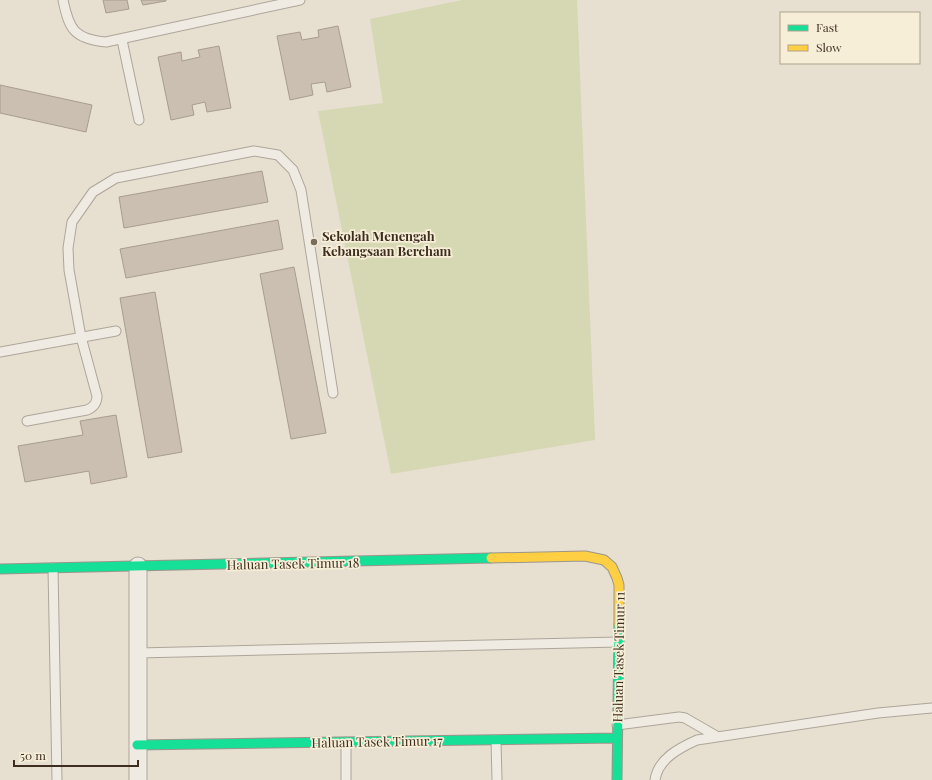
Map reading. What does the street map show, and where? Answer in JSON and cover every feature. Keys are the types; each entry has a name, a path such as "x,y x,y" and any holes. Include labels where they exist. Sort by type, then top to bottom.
{"street":[{"name":"Haluan Tasek Timur 18","path":"0,569 585,556"},
{"name":"Haluan Tasek Timur 11","path":"585,556 594,557 608,562 616,572 619,585 617,780"},
{"path":"138,566 138,780"},
{"name":"Haluan Tasek Timur 17","path":"137,745 617,738"}],"lane":[{"path":"63,0 69,23 76,32 86,38 106,42 122,40 300,0"},
{"path":"122,40 139,120"},
{"path":"27,421 87,410 95,405 97,396 81,337 69,270 68,248 72,222 93,192 116,178 254,151 278,155 293,170 301,190 333,393"},
{"path":"0,352 116,331"},
{"path":"53,568 57,780"},
{"path":"138,653 619,642"},
{"path":"655,780 660,767 668,757 682,747 696,740 878,713 932,708"},
{"path":"617,725 679,717 685,718 718,737"},
{"path":"496,740 498,780"},
{"path":"346,742 346,780"}],"green space":[{"path":"462,0 577,0 595,440 391,474 318,111 383,103 370,19"}],"building":[{"path":"103,0 127,0 129,9 106,13"},
{"path":"141,0 166,0 166,1 143,5"},
{"path":"338,26 351,87 327,92 325,82 311,84 313,95 290,100 277,36 300,32 302,40 319,37 318,30"},
{"path":"219,46 231,108 207,112 205,102 192,105 194,115 171,120 158,57 181,52 182,61 200,57 198,50"},
{"path":"0,85 92,105 86,132 0,113"},
{"path":"262,171 268,202 124,228 119,197"},
{"path":"278,220 283,249 126,278 120,249"},
{"path":"294,267 326,433 291,439 260,274"},
{"path":"155,292 182,452 148,458 120,298"},
{"path":"116,415 127,477 91,484 89,471 25,482 18,446 83,435 80,421"}],"traffic: fast":[{"path":"0,569 491,558"},
{"path":"617,780 619,625"},
{"path":"137,745 617,738"}],"traffic: slow":[{"path":"491,558 585,556 604,560 612,567 619,585 619,625"}],"place":[{"name":"Sekolah Menengah Kebangsaan Bercham","path":"314,242"}]}
